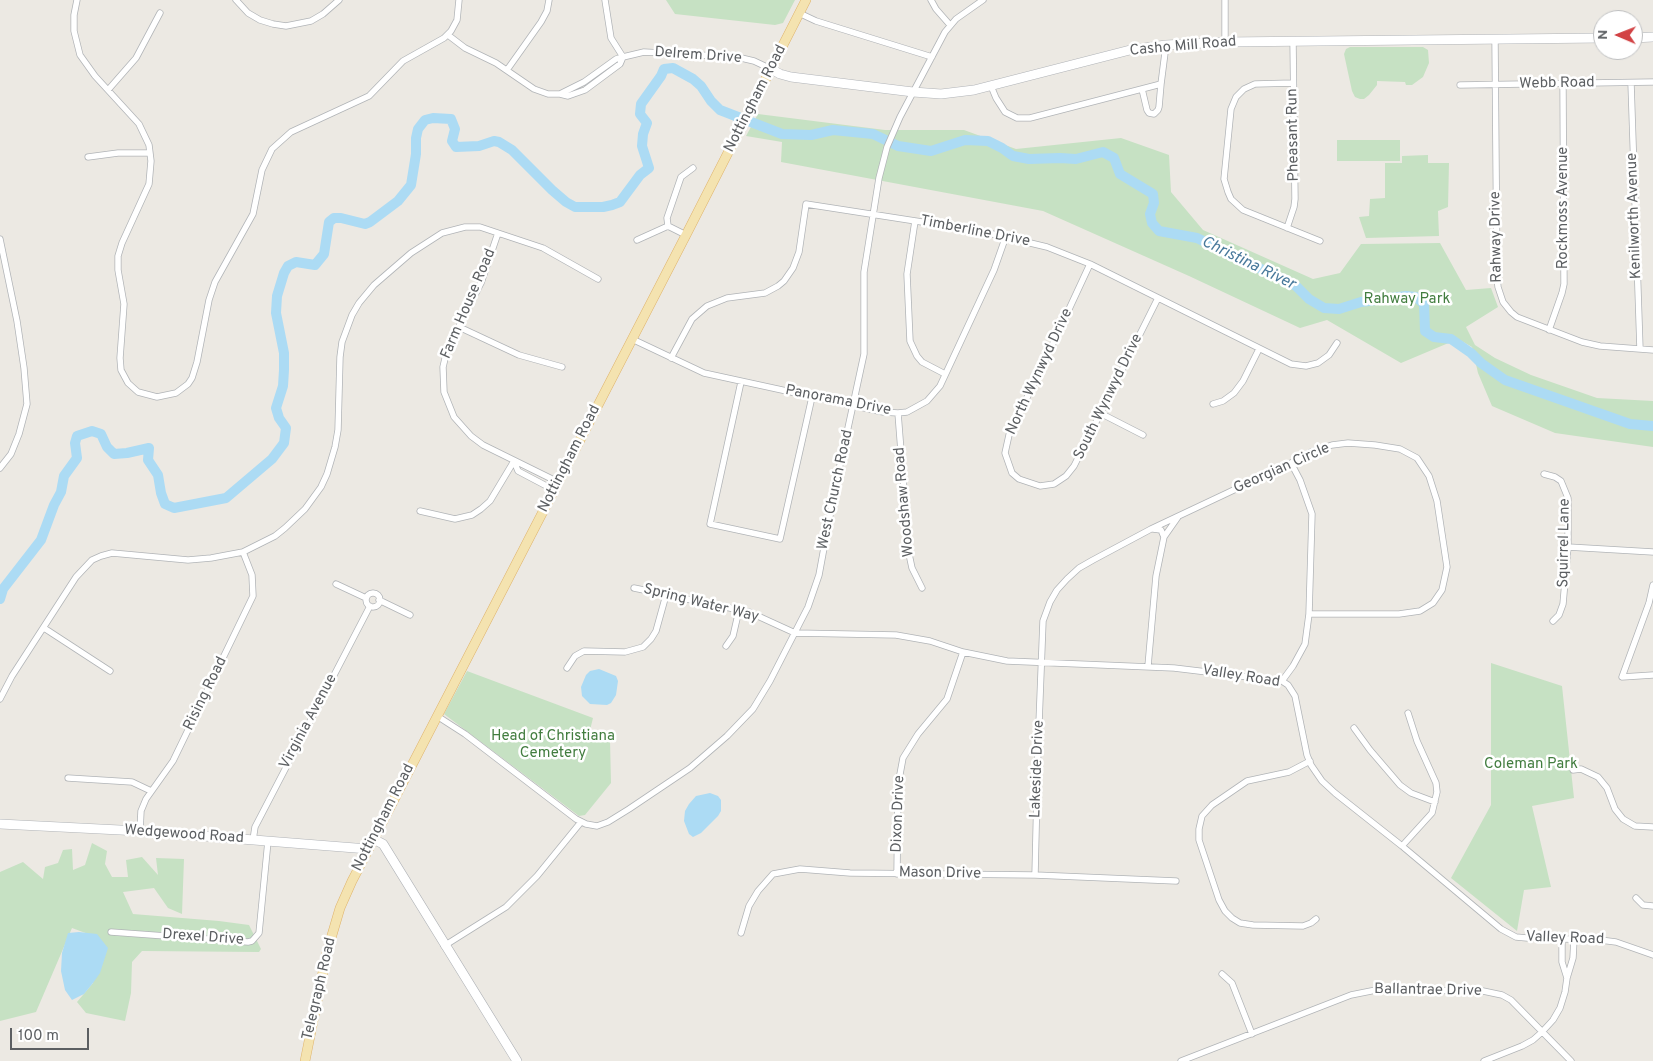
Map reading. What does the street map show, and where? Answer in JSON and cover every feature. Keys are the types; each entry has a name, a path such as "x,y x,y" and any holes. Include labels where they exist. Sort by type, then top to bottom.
{"main road":[{"name":"Nottingham Road","path":"337,918 373,839 806,0"},
{"name":"Telegraph Road","path":"305,1061 320,980 337,918"}],"street":[{"path":"77,0 74,23 78,48 89,69 139,124 146,138 150,153 151,170 149,184 118,256 118,270 124,304 120,358 121,370 128,383 138,392 157,398 176,394 192,378 212,291 219,273 253,214 262,170 272,149 291,132 369,96 403,61 448,35 457,20 459,0"},
{"path":"236,0 248,13 260,20 286,26 310,21 323,14 339,0"},
{"path":"507,70 541,22 547,11 549,0"},
{"path":"448,35 464,48 489,59 534,89 548,94 568,96 585,90 620,64 623,58 611,38 605,0"},
{"path":"932,0 936,9 950,25 983,0"},
{"path":"1225,0 1225,42"},
{"path":"108,90 136,58 160,13"},
{"path":"799,13 816,21 932,57"},
{"name":"West Church Road","path":"582,822 593,826 608,822 675,779 713,749 753,709 766,688 811,601 817,584 835,488 864,354 864,281 879,178 887,147 913,92 950,25"},
{"name":"Casho Mill Road","path":"771,69 787,76 913,92 951,93 991,86 1130,50 1166,45 1225,42 1593,38"},
{"name":"Rahway Drive","path":"1495,40 1498,287 1503,302 1511,312 1524,320 1590,344 1653,350"},
{"name":"Pheasant Run","path":"1287,228 1295,199 1293,41"},
{"path":"1142,89 1147,110 1149,113 1154,114 1159,107 1166,45"},
{"name":"Delrem Drive","path":"623,58 644,52 738,57 754,61 771,69"},
{"name":"Webb Road","path":"1460,85 1653,82"},
{"path":"1293,83 1255,84 1240,92 1231,109 1224,171 1228,192 1237,205 1252,214 1320,241"},
{"name":"Kenilworth Avenue","path":"1631,83 1640,350"},
{"path":"991,86 1005,112 1011,116 1023,119 1162,84"},
{"name":"Rockmoss Avenue","path":"1550,330 1562,293 1564,274 1563,84"},
{"path":"88,157 118,153 150,153"},
{"path":"668,226 667,218 681,177 693,168"},
{"name":"Timberline Drive","path":"671,358 692,319 707,306 727,298 765,293 784,281 793,268 799,252 806,204 915,220 1006,236 1047,246 1090,264 1291,364 1306,366 1324,359 1337,344"},
{"path":"915,220 907,274 910,341 916,356 922,362 945,374"},
{"path":"0,699 12,676 76,577 84,567 101,556 122,553 199,560 243,552 268,540 286,528 305,509 324,480 332,461 338,430 342,342 352,315 366,293 399,262 442,232 465,226 480,227 543,248 598,279"},
{"path":"668,226 686,235"},
{"path":"637,240 668,226"},
{"name":"Farm House Road","path":"498,233 481,283 447,350 443,366 443,384 450,409 459,424 471,436 483,445 514,461 518,471 556,486"},
{"name":"Panorama Drive","path":"632,339 698,372 883,412 898,413 912,410 927,401 936,392 996,266 1006,236"},
{"path":"0,239 17,321 27,404 19,434 11,454 0,468"},
{"name":"North Wynwyd Drive","path":"1019,479 1012,473 1005,452 1009,435 1090,264"},
{"name":"South Wynwyd Drive","path":"1019,479 1040,486 1054,484 1066,476 1074,466 1158,298"},
{"path":"459,327 519,355 562,367"},
{"path":"1213,404 1223,401 1234,394 1243,381 1259,349"},
{"path":"741,382 710,524 742,531 780,539 812,397"},
{"name":"Woodshaw Road","path":"898,413 909,554 912,568 922,588"},
{"path":"1100,413 1143,435"},
{"name":"Georgian Circle","path":"1042,663 1043,621 1050,602 1056,590 1079,568 1151,529 1311,452 1332,445 1348,443 1375,445 1400,449 1417,458 1429,476 1438,501 1445,545 1447,567 1442,590 1433,603 1420,611 1399,614 1309,614"},
{"path":"420,511 455,519 472,515 482,509 490,500 514,461"},
{"path":"1282,681 1305,644 1309,614 1312,514 1300,480 1291,463"},
{"name":"Squirrel Lane","path":"1544,474 1561,481 1568,498 1568,547 1564,604 1559,615 1553,621"},
{"path":"1148,666 1156,576 1164,538 1178,516"},
{"path":"1151,529 1157,528 1161,530 1164,538"},
{"path":"1568,547 1653,552"},
{"name":"Rising Road","path":"140,831 143,805 151,791 168,770 180,748 250,602 254,590 253,582 243,552"},
{"path":"336,584 366,598"},
{"path":"1653,585 1649,603 1622,677 1653,675"},
{"name":"Spring Water Way","path":"634,588 739,610 756,615 795,633"},
{"path":"366,598 369,594 373,593 378,595 379,600 410,615"},
{"path":"567,668 575,656 584,651 625,652 643,647 656,631 666,595"},
{"path":"366,598 367,604 370,606"},
{"name":"Virginia Avenue","path":"253,840 255,827 370,606 377,606 379,600"},
{"path":"726,646 733,636 739,610"},
{"path":"44,628 110,671"},
{"name":"Valley Road","path":"795,633 896,635 930,641 963,652 1008,661 1148,666 1200,670 1282,681 1288,684 1295,696 1304,742 1316,773 1335,793 1507,934 1527,938 1616,942 1653,955"},
{"name":"Dixon Drive","path":"897,874 898,785 903,758 918,734 947,699 963,652"},
{"name":"Lakeside Drive","path":"1035,875 1042,663"},
{"path":"1402,846 1432,813 1437,792 1436,783 1417,741 1408,713"},
{"path":"437,716 465,734 582,822 537,876 506,907 444,946"},
{"path":"1354,728 1400,785 1411,793 1435,802"},
{"path":"1310,761 1288,772 1247,781 1212,806 1202,816 1199,840 1219,900 1225,911 1232,918 1240,923 1253,925 1303,926 1316,919"},
{"path":"1573,770 1581,769 1598,777 1623,819 1636,826 1653,827"},
{"path":"68,778 132,782 151,791"},
{"name":"Wedgewood Road","path":"0,824 140,831 368,849"},
{"path":"373,839 383,844 444,946 517,1061"},
{"name":"Drexel Drive","path":"111,932 252,941 259,933 268,842"},
{"name":"Mason Drive","path":"741,933 749,906 758,891 773,874 800,870 850,873 1035,875 1176,881"},
{"path":"1636,898 1643,905 1653,906"},
{"path":"1562,939 1562,962 1566,978"},
{"path":"1484,1061 1533,1040 1553,1020 1560,1008 1565,992 1566,978 1573,958 1574,939"},
{"path":"1222,974 1232,984 1252,1034"},
{"name":"Ballantrae Drive","path":"1181,1061 1351,995 1376,990 1484,991 1496,993 1511,1000 1571,1061"}],"green space":[{"path":"666,0 795,0 783,23 775,25 675,14"},
{"path":"1350,47 1423,47 1428,50 1429,63 1423,77 1412,85 1406,85 1405,82 1377,81 1377,85 1369,95 1364,99 1360,99 1355,97 1352,91 1344,54 1346,49"},
{"name":"Rahway Park","path":"758,114 885,130 964,130 1016,149 1121,138 1169,155 1171,192 1203,230 1313,279 1340,273 1361,244 1440,243 1466,290 1491,288 1498,307 1466,327 1475,345 1495,358 1531,375 1597,398 1653,401 1653,447 1555,433 1492,406 1478,373 1472,347 1458,339 1401,363 1327,320 1300,328 1043,211 781,162 782,142 746,136"},
{"path":"1337,140 1400,140 1400,161 1337,161"},
{"path":"1428,155 1428,163 1449,163 1448,207 1438,211 1439,236 1366,238 1359,217 1369,216 1370,199 1385,198 1385,163 1402,163 1402,156"},
{"name":"Coleman Park","path":"1491,663 1562,686 1574,798 1532,806 1551,887 1524,890 1517,931 1451,878 1491,805"},
{"name":"Head of Christiana Cemetery","path":"467,671 593,718 590,730 610,740 611,783 585,815 579,816 444,714"},
{"path":"92,843 107,851 105,864 112,877 128,877 126,860 142,857 158,875 156,858 184,859 182,914 168,908 154,888 123,892 133,914 249,925 261,949 259,952 142,951 132,962 131,993 125,1021 86,1013 77,1002 93,983 99,938 72,928 36,1012 0,1021 0,872 23,862 43,879 45,867 58,863 63,850 72,849 73,870 85,865"}],"water":[{"path":"599,669 616,676 618,681 616,695 611,703 607,705 590,704 582,696 581,687 586,675 590,671"},
{"path":"710,793 718,796 721,800 721,811 701,833 693,837 689,834 684,821 685,811 696,796"},
{"path":"68,933 97,934 108,948 100,973 84,994 72,1000 65,990 61,971 62,953"}],"waterway":[{"name":"Christina River","path":"0,599 3,589 41,540 61,492 64,476 77,458 75,443 77,436 92,431 101,434 107,447 114,454 149,448 148,460 158,475 165,504 174,508 226,498 272,459 284,443 286,428 279,418 276,408 283,386 284,370 284,353 276,313 277,296 284,273 288,266 296,262 315,265 324,254 329,222 334,218 365,224 398,201 411,185 416,154 416,138 418,129 425,120 433,118 451,119 455,129 452,141 456,147 479,146 494,141 499,142 512,150 566,202 575,207 603,207 620,202 640,175 649,168 642,146 643,134 647,123 640,114 641,104 664,69 673,68 693,79 701,86 720,110 782,134 811,135 833,130 873,134 898,146 931,151 965,140 988,141 1013,156 1029,159 1076,159 1103,152 1114,158 1120,174 1153,194 1154,203 1150,214 1152,223 1159,231 1197,238 1296,286 1309,299 1324,308 1339,309 1361,302 1406,296 1416,297 1424,304 1425,331 1434,337 1451,339 1505,380 1630,424 1653,426"}]}
